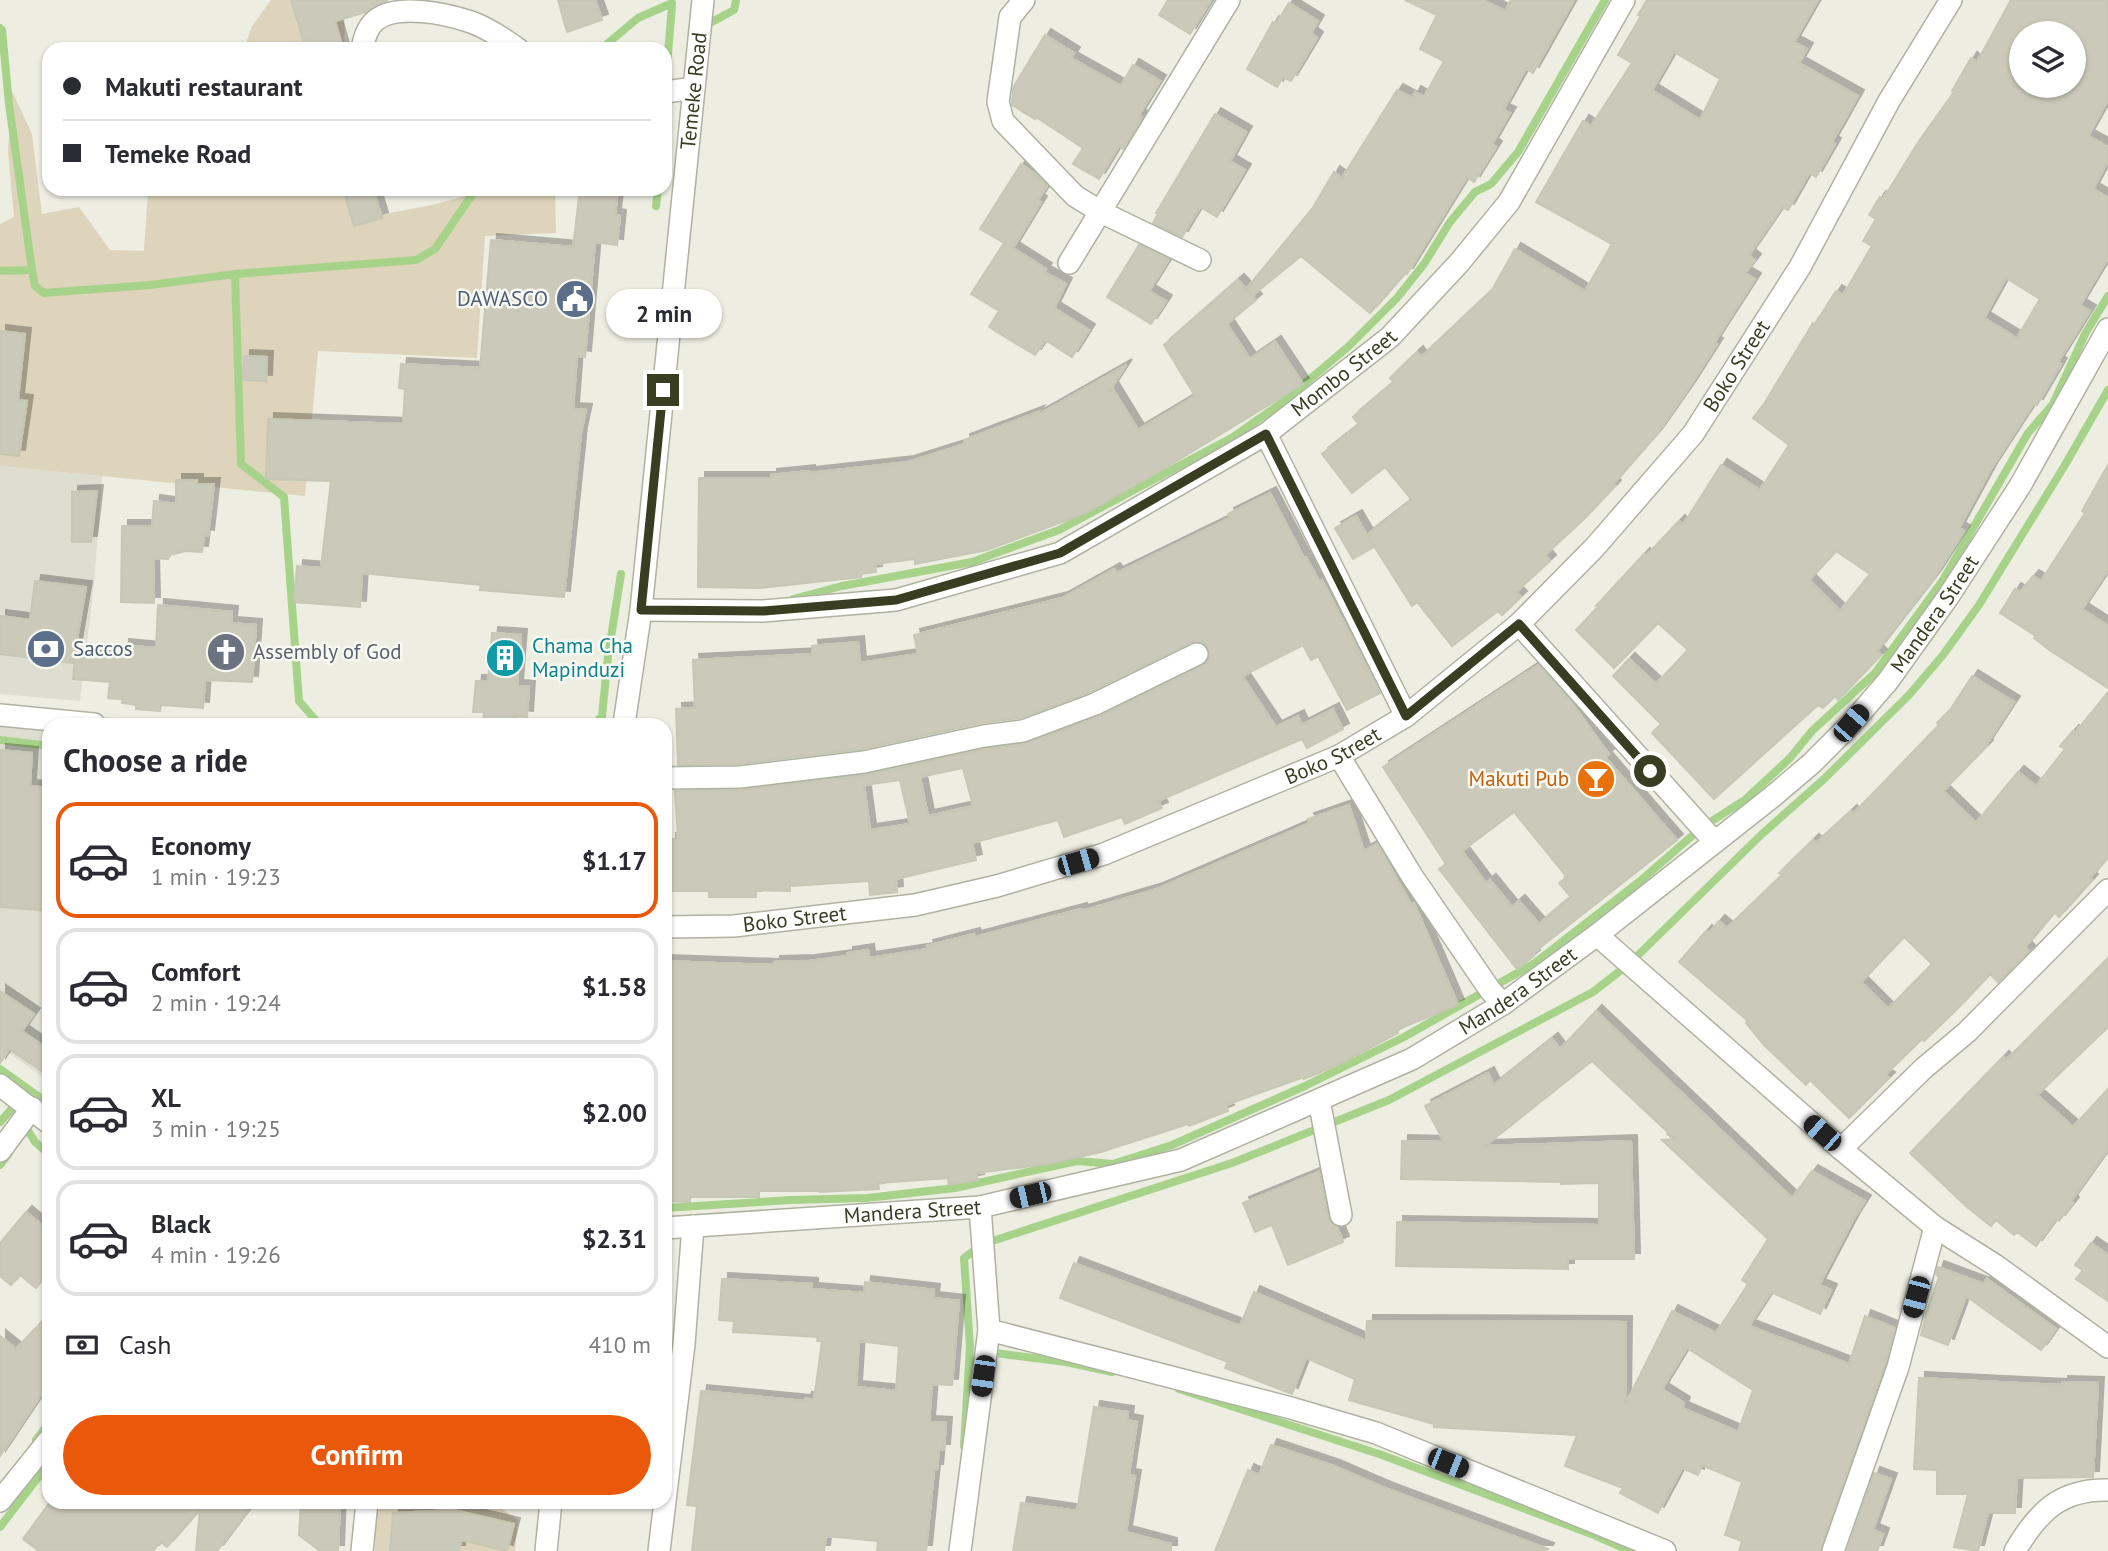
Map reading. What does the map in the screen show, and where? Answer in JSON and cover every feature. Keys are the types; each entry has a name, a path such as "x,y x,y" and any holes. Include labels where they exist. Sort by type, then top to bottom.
{"street":[{"name":"Temeke Road","path":"625,718 641,610 703,0"},
{"path":"1024,0 1010,17 998,102 1003,121 1075,196 1101,212 1200,260"},
{"path":"1069,263 1229,0"},
{"name":"Mombo Street","path":"641,610 764,611 896,600 1060,553 1266,434 1390,337 1509,202 1624,0"},
{"name":"Boko Street","path":"672,927 734,926 915,905 997,886 1104,854 1339,756 1406,716 1519,624 1595,547 1693,434 1800,267 1889,101 1951,0"},
{"path":"364,42 374,21 399,12 436,13 474,23 502,42"},
{"path":"672,91 694,88"},
{"name":"Mandera Street","path":"672,1227 980,1207 1181,1160 1412,1059 1503,1004 1597,935 1812,763 1851,723 1888,681 1948,597 2020,486 2108,329"},
{"path":"1266,434 1406,716"},
{"path":"1519,624 1714,841"},
{"path":"672,778 740,777 864,762 984,736 1023,731 1105,699 1198,654"},
{"path":"0,715 42,719"},
{"path":"1339,756 1412,876 1490,990 1503,1004"},
{"path":"1841,1149 1924,1068 1966,1032 2108,890"},
{"path":"1597,935 1841,1149 1935,1227 1994,1265 2108,1347"},
{"path":"0,1084 42,1117"},
{"path":"1319,1100 1341,1215"},
{"path":"0,1151 32,1108"},
{"path":"960,1551 989,1330 980,1207"},
{"path":"672,1443 684,1344 692,1226"},
{"path":"1833,1551 1898,1367 1935,1227"},
{"path":"989,1330 1278,1404 1376,1433 1665,1551"},
{"path":"0,1501 42,1449"},
{"path":"2015,1551 2042,1512 2064,1498 2088,1490 2108,1490"},
{"path":"362,1551 366,1509"},
{"path":"546,1509 546,1551"},
{"path":"659,1551 664,1509"}],"shaded area":[{"path":"271,0 345,0 344,42 246,42 252,26"},
{"path":"12,91 32,134 42,214 79,207 110,250 144,251 148,196 349,196 357,219 466,196 555,196 556,233 485,236 477,358 318,351 305,496 0,466 0,224 14,217 8,153"},
{"path":"0,466 102,476 94,585 80,701 0,694"},
{"path":"0,706 114,718 42,718 42,1077 0,1046"},
{"path":"375,1509 502,1509 518,1520 515,1551 375,1551"}],"building":[{"path":"291,0 387,1 366,12 335,21 341,42 304,42"},
{"path":"558,0 595,0 602,20 567,32"},
{"path":"1168,0 1211,0 1190,34 1159,15"},
{"path":"1405,0 1483,0 1505,11 1511,0 1574,0 1533,73 1526,69 1503,110 1510,113 1492,144 1496,147 1474,182 1467,177 1407,274 1405,273 1370,313 1301,256 1253,295 1247,288 1312,209 1334,172 1342,178 1397,90 1412,98 1415,92 1424,97 1444,61 1420,49 1437,15"},
{"path":"1647,0 1818,0 1794,42 1807,49 1799,63 1858,96 1816,177 1809,173 1788,210 1782,207 1749,255 1755,260 1745,273 1755,279 1691,385 1656,435 1613,484 1615,486 1545,555 1550,561 1516,592 1521,597 1502,615 1498,611 1452,646 1417,602 1412,606 1367,535 1412,500 1385,467 1352,493 1322,454 1359,425 1353,417 1394,382 1390,378 1417,352 1421,357 1492,290 1515,249 1585,291 1612,244 1536,202 1583,121 1591,126 1632,63 1618,55 1641,16 1638,15","holes":["1674,52 1720,79 1700,120 1652,90"]},
{"path":"2011,0 2108,0 2108,100 2088,136 2108,147 2108,161 2093,189 2108,198 2108,258 2080,305 2090,311 2058,362 2061,364 2037,405 2034,403 1991,469 1959,528 1964,531 1936,575 1877,651 1881,655 1838,700 1835,696 1823,708 1818,705 1714,799 1652,733 1661,724 1613,676 1629,659 1656,684 1688,650 1658,623 1614,668 1576,630 1644,554 1646,556 1679,521 1683,525 1721,465 1760,490 1789,445 1753,418 1836,291 1843,295 1872,246 1863,241 1876,219 1869,215 1880,197 1883,199 1954,92 1952,91 1971,58 1977,62","holes":["2006,278 2040,299 2017,338 1984,318","1836,551 1870,574 1840,611 1809,580"]},
{"path":"1289,3 1318,21 1311,33 1317,38 1291,81 1283,77 1277,87 1247,69 1273,22 1276,24"},
{"path":"1045,35 1074,53 1071,58 1121,86 1133,65 1160,81 1139,115 1142,117 1123,149 1119,146 1099,179 1073,164 1083,148 1036,117 1035,119 1012,105 1013,88"},
{"path":"1215,114 1246,132 1230,161 1245,170 1217,217 1200,207 1182,237 1153,223 1158,214 1156,213"},
{"path":"1021,164 1047,186 1038,200 1041,202 1013,248 1046,269 1044,272 1066,284 1054,308 1089,330 1072,357 1045,340 1035,355 1005,337 989,327 999,311 971,294 1004,243 980,229"},
{"path":"345,196 375,196 382,218 354,226"},
{"path":"579,196 617,196 615,215 620,216 617,245 595,242 585,357 577,356 573,409 586,410 581,433 564,597 480,590 481,585 362,573 360,607 294,602 297,566 321,568 331,481 266,479 268,419 403,424 405,389 399,388 401,364 480,368 491,240 573,247"},
{"path":"1139,245 1169,259 1149,291 1166,301 1151,324 1107,297"},
{"path":"1238,280 1256,300 1227,324 1250,359 1275,342 1303,384 1157,473 1086,513 987,550 915,564 915,559 875,564 876,572 861,574 861,577 760,588 698,587 699,478 771,478 771,475 908,462 965,444 964,440 1038,412 1034,417 1126,365 1108,393 1113,389 1138,430 1195,396 1164,345"},
{"path":"0,331 25,334 18,400 27,401 19,456 0,454"},
{"path":"244,356 267,357 266,381 243,380"},
{"path":"2108,465 2108,570 2082,609 2108,626 2108,688 2048,649 2034,638 2036,636 2000,613 2015,589 2020,592 2033,576 2041,581 2085,513 2082,511"},
{"path":"176,480 197,480 197,484 214,484 208,536 204,535 202,552 185,551 170,555 168,559 153,558 154,603 121,602 122,526 152,526 154,501 176,504"},
{"path":"97,491 91,542 72,542 72,492"},
{"path":"1270,493 1304,558 1306,557 1319,581 1322,580 1380,693 1347,710 1318,656 1311,660 1303,645 1242,676 1276,727 1298,716 1302,725 1333,709 1343,729 1307,748 1302,739 1158,801 1162,808 1125,824 1122,817 1064,837 1058,820 972,843 976,860 896,879 897,892 870,895 869,881 790,886 790,891 756,890 756,897 709,897 709,891 672,891 672,839 678,839 675,791 742,790 866,775 986,749 1027,743 1101,716 1203,666 1210,654 1204,643 1192,642 1090,692 1020,718 981,723 862,749 739,764 678,765 676,709 695,708 693,660 813,654 812,646 858,642 860,663 918,654 914,635 1062,598 1114,569 1117,573 1230,518 1228,514","holes":["963,768 973,806 928,816 920,777","900,780 910,824 870,830 864,785"]},
{"path":"1356,516 1374,547 1353,559 1335,528"},
{"path":"35,581 86,587 73,663 0,654 0,616 30,620"},
{"path":"158,605 232,612 231,623 256,625 252,682 205,680 203,708 161,705 160,711 136,709 136,705 122,703 123,699 108,698 110,682 73,679 75,655 122,659 123,645 156,648"},
{"name":"Chama Cha Mapinduzi","path":"492,633 521,635 517,686 529,687 527,717 484,718 484,712 473,712 476,681 488,681"},
{"path":"1538,665 1570,701 1609,754 1605,757 1677,840 1532,954 1534,956 1517,969 1439,869 1446,864 1383,767","holes":["1514,812 1567,877 1559,883 1571,897 1539,924 1519,901 1512,907 1490,880 1486,883 1462,851"]},
{"path":"1972,676 2014,702 1987,746 1943,791 1976,823 2018,772 2036,786 2065,749 2060,746 2073,731 2075,733 2108,692 2108,856 2090,878 2092,880 2059,917 2054,912 2025,947 2029,951 1998,982 1990,974 1924,1041 1922,1039 1885,1075 1889,1078 1849,1118 1810,1080 1806,1085 1764,1045 1746,1023 1748,1021 1679,962 1706,931 1709,933 1719,921 1727,928 1782,875 1779,873 1813,840 1816,843 1851,811 1853,814 1939,725 1937,723 1950,710","holes":["1904,937 1932,964 1888,1009 1861,982"]},
{"path":"0,750 32,753 30,786 42,787 42,910 0,907"},
{"path":"1349,805 1364,851 1377,844 1411,904 1414,903 1458,1005 1396,1030 1398,1033 1340,1064 1226,1105 1228,1111 1189,1126 1188,1124 1101,1152 1048,1164 976,1173 978,1180 949,1185 948,1178 878,1183 879,1189 759,1191 759,1197 690,1197 690,1202 672,1201 672,961 774,965 774,962 809,961 868,950 869,958 928,949 927,946 974,934 975,937 1081,909 1082,911 1157,889 1310,823 1308,819"},
{"path":"2108,958 2108,1027 2037,1095 2073,1127 2108,1089 2108,1149 2071,1201 2073,1203 2059,1221 2056,1219 2036,1246 2017,1232 2014,1235 1996,1220 1991,1226 1910,1153 2003,1057 2006,1060"},
{"path":"0,991 34,1014 22,1031 42,1045 42,1071 9,1049 0,1063"},
{"path":"1596,1011 1792,1198 1812,1171 1865,1201 1819,1285 1831,1290 1820,1314 1771,1292 1749,1326 1849,1364 1865,1316 1895,1328 1820,1551 1739,1551 1742,1541 1725,1535 1742,1482 1702,1465 1698,1475 1682,1468 1658,1513 1620,1493 1623,1488 1565,1466 1577,1435 1434,1427 1434,1424 1349,1400 1355,1379 1306,1358 1292,1394 1225,1368 1228,1362 1060,1298 1074,1263 1240,1326 1254,1292 1366,1341 1367,1321 1626,1322 1625,1405 1672,1311 1716,1333 1748,1284 1742,1280 1768,1239 1662,1140 1675,1139 1592,1061 1485,1146 1631,1141 1634,1259 1568,1259 1568,1269 1396,1266 1397,1222 1599,1225 1599,1183 1401,1179 1402,1141 1444,1142 1425,1106 1488,1073 1494,1085 1552,1039 1560,1049","holes":["1687,1348 1753,1390 1738,1432 1682,1408 1684,1403 1662,1389"]},
{"path":"1319,1172 1328,1218 1337,1227 1343,1242 1288,1265 1272,1225 1255,1232 1243,1203"},
{"path":"26,1212 42,1225 42,1281 36,1288 20,1275 11,1285 0,1276 0,1243"},
{"path":"2091,1243 2108,1255 2108,1301 2076,1279 2083,1270 2075,1265"},
{"path":"1938,1267 1984,1284 1987,1279 2056,1329 2041,1350 1966,1296 1948,1345 1921,1335 1939,1277 1936,1274"},
{"path":"722,1279 812,1284 812,1289 864,1293 865,1282 934,1290 933,1298 959,1301 952,1385 932,1384 929,1422 946,1423 944,1450 939,1450 937,1470 934,1470 926,1551 877,1551 878,1541 826,1536 824,1551 692,1551 697,1506 687,1505 701,1391 814,1400 822,1341 817,1341 818,1337 733,1332 734,1321 719,1320","holes":["859,1341 899,1346 896,1391 856,1387"]},
{"path":"42,1321 42,1393 0,1456 0,1336 16,1349"},
{"path":"1919,1378 2062,1385 2062,1382 2098,1383 2093,1477 2017,1478 2015,1513 1988,1513 1978,1551 1954,1547 1968,1494 1937,1494 1937,1470 1914,1469"},
{"path":"1094,1407 1128,1412 1127,1420 1137,1422 1129,1475 1135,1476 1126,1532 1171,1544 1171,1551 1013,1551 1021,1503 1077,1511"},
{"path":"1271,1445 1334,1466 1548,1549 1215,1551 1248,1470 1259,1475"},
{"path":"1874,1473 1891,1479 1873,1530 1883,1534 1877,1551 1847,1551"},
{"path":"45,1509 200,1509 167,1547 160,1542 153,1551 39,1551 23,1539"},
{"path":"200,1509 249,1509 217,1551 196,1551"},
{"path":"301,1509 340,1509 338,1551 320,1551 299,1535"},
{"path":"454,1510 514,1524 507,1551 461,1540 459,1551 390,1551 393,1513"}],"waterway":[{"path":"710,23 734,10 736,0"},
{"path":"793,599 842,586 972,562 1059,530 1233,437 1283,402 1349,346 1397,298 1424,264 1450,222 1475,192 1491,184 1518,152 1605,0"},
{"path":"609,42 638,18 672,3 671,20"},
{"path":"669,42 671,17"},
{"path":"0,28 32,270 35,286 44,293 416,260 435,249 471,196"},
{"path":"656,206 657,196"},
{"path":"0,271 32,270"},
{"path":"235,274 241,464 284,497 299,701 314,718"},
{"path":"672,1208 867,1198 955,1188 1077,1161 1113,1164 1172,1145 1305,1086 1404,1037 1535,963 1639,882 1701,828 1746,799 1790,758 1812,731 1875,673 1943,580 2028,433 2053,404 2085,334 2108,296"},
{"path":"964,1446 970,1347 964,1258 983,1244 1232,1163 1389,1100 1593,992 1629,964 1909,695 1943,655 1979,605 2108,390"},
{"path":"600,718 621,574"},
{"path":"0,740 42,745"},
{"path":"0,1069 42,1099"},
{"path":"0,1122 15,1105 11,1102"},
{"path":"23,1134 27,1129 42,1148"},
{"path":"0,1165 9,1153"},
{"path":"987,1352 1066,1362 1112,1372"},
{"path":"1179,1389 1382,1455 1630,1551"},
{"path":"36,1440 42,1432"},
{"path":"0,1527 42,1472"}],"place":[{"name":"DAWASCO","path":"575,299"},
{"name":"Saccos","path":"46,649"},
{"name":"Assembly of God","path":"226,652"},
{"name":"Chama Cha Mapinduzi","path":"505,658"},
{"name":"Makuti Pub","path":"1596,779"}],"route":[{"path":"663,390 641,610 764,611 896,600 1060,553 1266,434 1406,716 1519,624 1650,771"}]}
